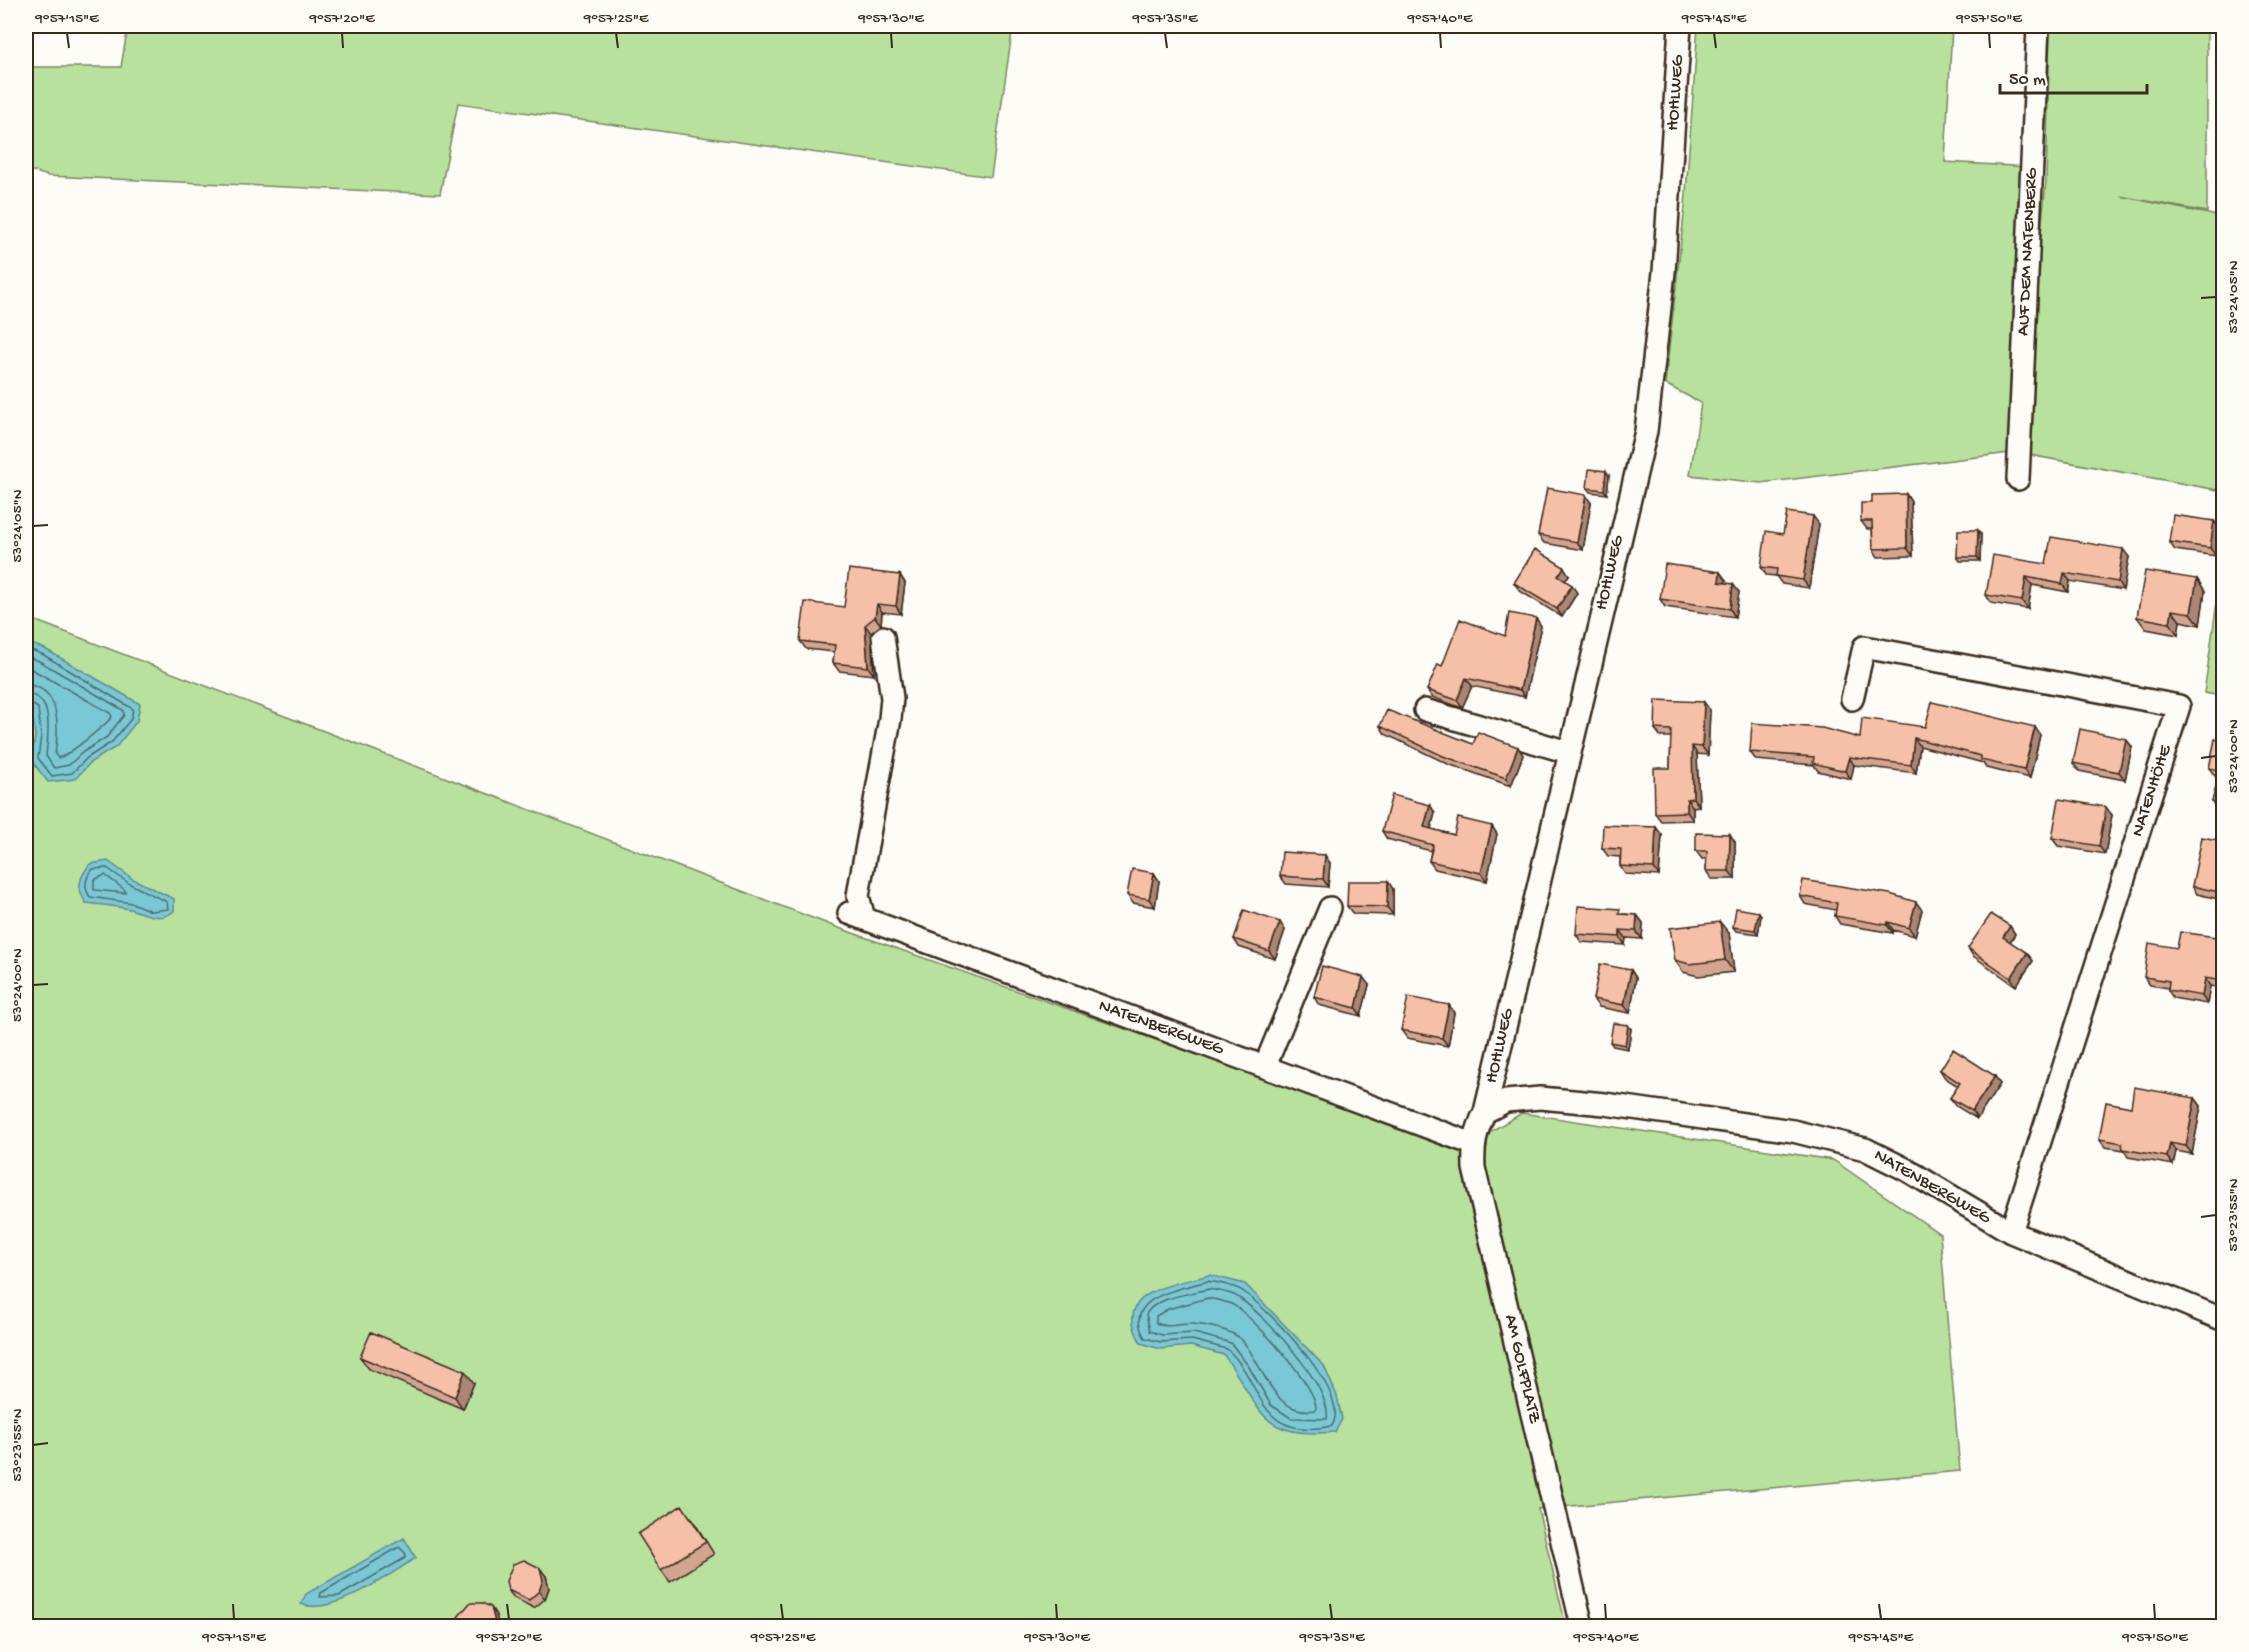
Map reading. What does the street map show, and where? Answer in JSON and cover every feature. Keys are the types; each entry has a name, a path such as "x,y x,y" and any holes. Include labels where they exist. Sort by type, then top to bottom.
{"street":[{"name":"HOHLWEG","path":"1485,1112 1568,752 1646,431 1664,272 1680,26"},
{"name":"AUF DEM NATENBERG","path":"2018,479 2038,26"},
{"name":"NATENBERGWEG","path":"883,637 891,708 858,896 857,915 1473,1144"},
{"name":"NATENHÖHE","path":"1852,699 1864,647 2179,706 2010,1232"},
{"path":"1425,710 1568,752"},
{"path":"1265,1066 1330,908"},
{"name":"NATENBERGWEG","path":"1485,1112 1506,1101 1540,1098 1621,1105 1792,1131 1865,1149 1887,1159 2010,1232 2223,1320"},
{"name":"AM GOLFPLATZ","path":"1485,1112 1476,1130 1473,1144 1474,1168 1582,1626"}],"green space":[{"path":"128,26 561,26 577,29 578,26 1013,26 991,177 458,103 440,194 48,176 26,169 26,67 121,67"},
{"path":"1698,26 1952,26 1945,162 2029,167 2010,453 1761,483 1690,475 1701,403 1665,384 1685,206"},
{"path":"2050,26 2207,26 2207,212 2120,196 2223,217 2223,491 2019,453 2046,182"},
{"path":"2223,559 2223,696 2204,693"},
{"path":"26,617 836,927 1462,1148 1522,1113 1833,1160 1940,1234 1960,1471 1538,1509 1566,1626 26,1626"}],"water":[{"path":"26,642 45,649 140,704 137,721 116,747 91,762 75,779 48,782 31,760 35,736 32,709 26,706"},
{"path":"108,861 133,879 174,899 174,911 158,917 124,908 86,903 80,888 83,874 90,864"},
{"path":"1209,1275 1245,1284 1324,1366 1337,1396 1342,1419 1335,1432 1291,1431 1276,1425 1256,1405 1224,1355 1191,1346 1160,1349 1141,1343 1134,1326 1133,1312 1139,1301 1163,1287"},
{"path":"404,1538 416,1558 376,1583 344,1599 328,1605 301,1604 306,1594"}],"building":[{"path":"1589,469 1606,471 1604,490 1587,488"},
{"path":"1547,488 1586,495 1577,542 1538,535"},
{"path":"1906,494 1907,548 1873,549 1872,521 1861,521 1861,503 1872,503 1872,495"},
{"path":"1787,512 1813,516 1803,580 1776,576 1777,569 1761,567 1766,531 1783,534"},
{"path":"2173,515 2214,521 2210,548 2169,542"},
{"path":"1958,530 1978,530 1977,557 1957,557"},
{"path":"2051,537 2123,549 2118,582 2064,573 2062,584 2026,577 2022,601 1986,595 1993,555 2046,564"},
{"path":"1535,549 1564,567 1558,576 1572,585 1557,609 1514,583"},
{"path":"1665,564 1720,572 1719,582 1733,584 1730,609 1660,599"},
{"path":"849,569 900,575 896,606 877,604 875,617 865,625 868,667 833,663 835,645 800,641 805,602 844,607"},
{"path":"2145,571 2197,579 2191,613 2172,610 2170,623 2137,617"},
{"path":"1509,613 1536,618 1520,690 1466,678 1457,700 1427,690 1438,664 1442,666 1460,619 1505,636"},
{"path":"1656,700 1704,702 1702,747 1692,746 1693,798 1687,799 1687,812 1655,813 1654,768 1670,768 1671,730 1655,729"},
{"path":"1932,702 2035,727 2024,770 1981,760 1981,756 1914,738 1911,765 1849,757 1845,771 1813,763 1814,757 1750,752 1752,723 1822,728 1860,738 1862,718 1925,727"},
{"path":"1387,710 1473,744 1478,732 1518,747 1506,778 1443,756 1380,726"},
{"path":"2080,729 2126,739 2119,772 2073,763"},
{"path":"2215,739 2223,741 2223,805 2212,802 2220,770 2209,768"},
{"path":"1392,795 1430,805 1424,827 1454,835 1458,818 1492,826 1481,873 1429,861 1433,845 1382,831"},
{"path":"2059,799 2106,807 2099,846 2052,838"},
{"path":"1603,825 1656,827 1654,868 1620,866 1621,849 1602,848"},
{"path":"1696,833 1730,834 1729,871 1706,871 1707,851 1696,851"},
{"path":"2202,837 2223,841 2223,893 2192,886"},
{"path":"1282,852 1325,855 1323,879 1280,876"},
{"path":"1132,869 1154,873 1149,899 1127,895"},
{"path":"1803,880 1890,894 1916,902 1909,928 1888,922 1887,925 1835,916 1837,903 1800,896"},
{"path":"1348,881 1388,881 1387,907 1347,906"},
{"path":"1578,906 1620,909 1619,914 1637,915 1636,931 1620,930 1620,937 1576,934"},
{"path":"1736,908 1759,912 1755,930 1733,927"},
{"path":"1244,910 1280,922 1269,951 1234,939"},
{"path":"1991,914 2010,926 2003,937 2027,953 2011,978 1968,948"},
{"path":"1720,922 1725,960 1689,964 1675,960 1670,928"},
{"path":"2180,932 2223,938 2223,981 2205,978 2202,996 2168,990 2169,981 2144,977 2149,943 2177,948"},
{"path":"1600,964 1631,970 1624,1005 1593,999"},
{"path":"1322,966 1363,977 1356,1008 1314,997"},
{"path":"1408,997 1449,1005 1442,1038 1401,1030"},
{"path":"1613,1023 1628,1025 1625,1045 1610,1042"},
{"path":"1953,1049 1995,1076 1972,1111 1950,1098 1960,1083 1940,1070"},
{"path":"2134,1087 2195,1098 2186,1146 2170,1143 2167,1157 2123,1149 2122,1143 2099,1139 2106,1102 2131,1107"},
{"path":"371,1332 465,1371 455,1397 360,1357"},
{"path":"682,1505 706,1542 661,1570 638,1534"},
{"path":"524,1560 540,1568 543,1580 539,1591 529,1600 508,1590 506,1581 513,1564"},
{"path":"470,1603 482,1603 491,1607 496,1626 461,1626 458,1617"}]}
